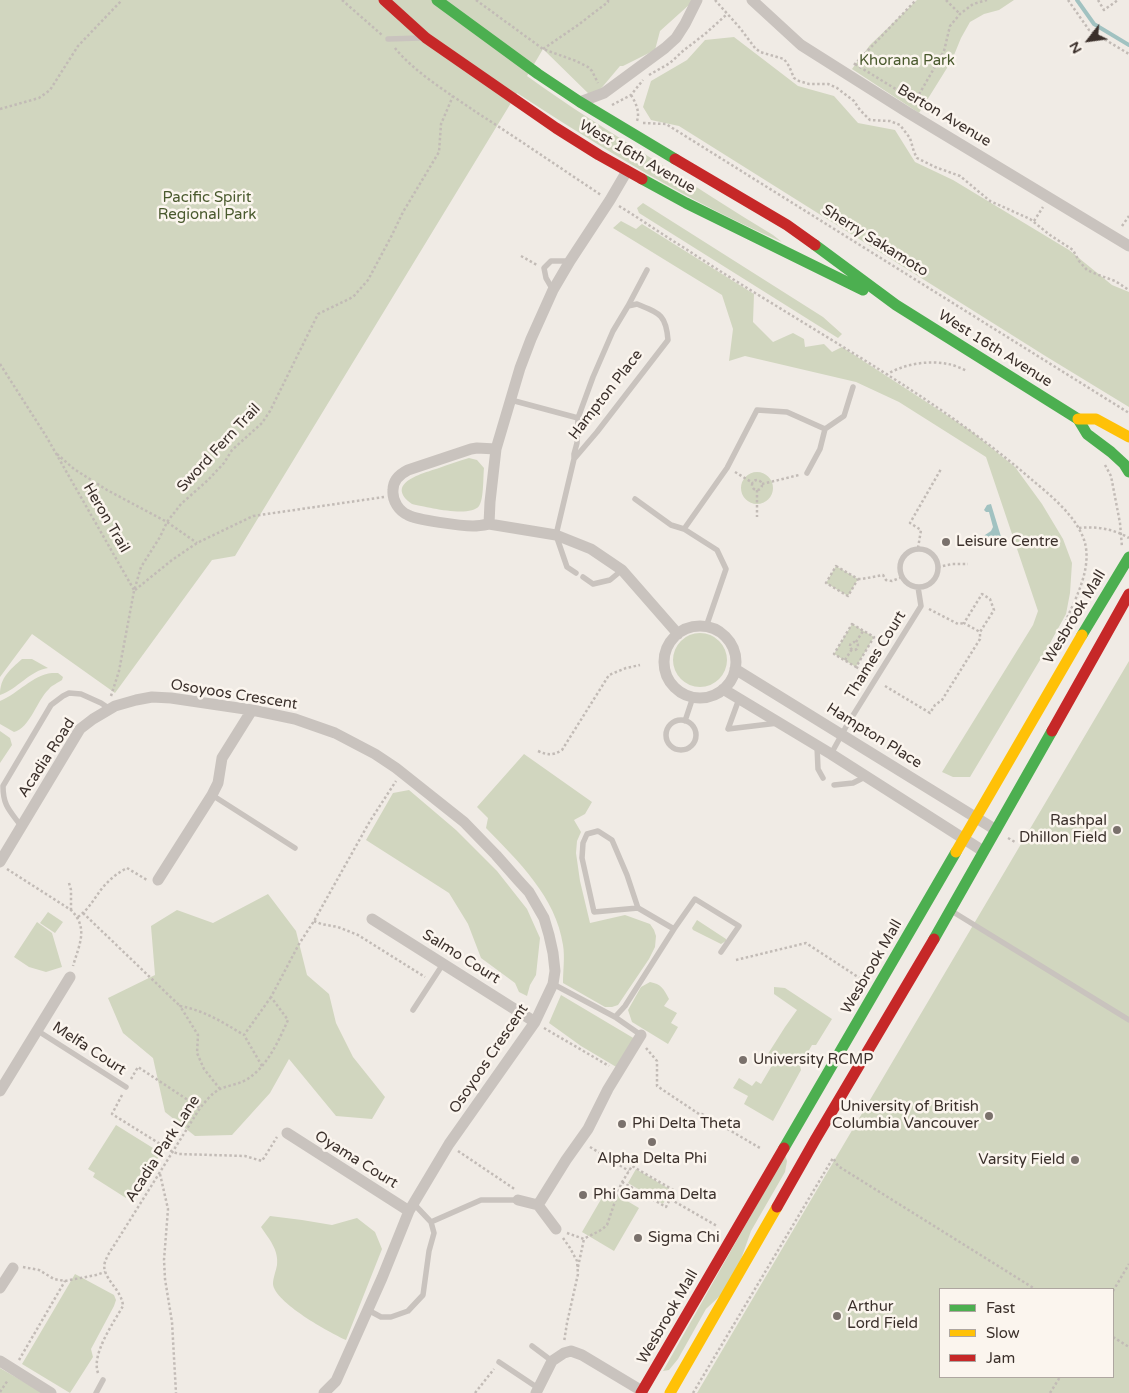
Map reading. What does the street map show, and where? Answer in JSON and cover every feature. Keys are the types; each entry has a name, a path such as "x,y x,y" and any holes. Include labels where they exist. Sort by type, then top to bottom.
{"main road":[{"name":"West 16th Avenue","path":"384,0 426,38 556,128 686,203 771,246 896,305"},
{"name":"West 16th Avenue","path":"438,0 538,74 580,102 787,225 896,305 1078,419 1087,434 1111,452 1124,464 1129,472"},
{"name":"West 16th Avenue","path":"1078,419 1096,419 1129,437"},
{"name":"Wesbrook Mall","path":"643,1392 963,838 1129,557"},
{"path":"670,1393 996,830 1129,594"}],"street":[{"path":"580,102 604,93 665,48 676,38 698,0"},
{"name":"Berton Avenue","path":"752,0 802,45 907,112 1129,246"},
{"path":"489,524 496,449 520,368 531,339 553,290 627,170"},
{"path":"496,449 471,449 408,470 395,480 392,490 394,501 401,511 414,518 474,526 489,524 556,535 591,549 622,570 678,634"},
{"path":"696,626 706,626 717,630 726,637 736,657 735,669 731,680 714,695 704,698 693,697 678,690 666,674 664,663 666,652 670,642 678,634 696,626"},
{"name":"Hampton Place","path":"735,669 996,830"},
{"path":"723,689 831,754 983,850"},
{"name":"Osoyoos Crescent","path":"112,704 152,698 171,698 252,710 295,719 335,733 356,743 403,772 464,822 529,892 544,918 551,944 555,971 553,984 535,1022 449,1144 411,1207 336,1381 324,1393"},
{"name":"Acadia Road","path":"3,865 21,826 80,730 112,704"},
{"path":"158,880 212,795 218,783 222,758 252,710"},
{"name":"Salmo Court","path":"372,919 535,1022"},
{"path":"0,1091 70,977"},
{"path":"538,1205 588,1129 608,1089 642,1034"},
{"name":"Oyama Court","path":"286,1133 411,1207"},
{"path":"517,1195 538,1205 556,1229"},
{"path":"0,1288 13,1268"},
{"path":"537,1391 552,1361 571,1351 582,1355 643,1392"},
{"path":"0,1361 51,1393"}],"lane":[{"path":"388,39 426,38"},
{"path":"553,290 546,278 544,268 551,261 570,261"},
{"name":"Hampton Place","path":"574,459 578,418 593,377 613,331 647,270"},
{"name":"Hampton Place","path":"574,459 668,340 667,327 661,316 653,310 637,304 628,306"},
{"path":"807,473 820,450 825,429 844,416 853,386"},
{"path":"512,400 578,418"},
{"path":"684,530 727,468 758,410 787,412 825,429"},
{"path":"574,459 556,535 567,567 576,573"},
{"path":"634,499 671,525 684,530 718,550 726,569 706,626"},
{"path":"918,548 930,552 937,561 938,567 938,573 930,584 918,587 906,582 900,571 902,558 907,553 918,548"},
{"path":"583,578 593,584 610,580 622,570"},
{"name":"Thames Court","path":"831,754 921,606 918,587"},
{"path":"21,826 9,812 3,798 3,786 51,706 69,693 82,694 101,703 112,704"},
{"path":"685,720 693,697"},
{"path":"739,699 728,729 779,723"},
{"path":"677,720 685,720 692,725 696,738 687,749 677,750 672,748 666,735 672,723 677,720"},
{"path":"818,746 818,769 823,778"},
{"path":"834,785 853,783 866,776"},
{"path":"212,795 295,848"},
{"path":"638,908 627,875 612,840 598,831 587,834 583,843 582,858 594,912 638,908 674,929"},
{"path":"615,1018 625,1006 695,899 738,926 721,952"},
{"path":"950,910 1129,1020"},
{"path":"413,1010 443,963"},
{"path":"553,984 642,1034"},
{"name":"Melfa Court","path":"38,1031 126,1088"},
{"path":"431,1222 481,1200 517,1195"},
{"path":"368,1310 381,1317 391,1317 408,1311 422,1295 434,1233 431,1222 411,1207"},
{"path":"532,1346 552,1361"},
{"path":"499,1362 537,1391"},
{"path":"96,1393 103,1380"}],"path":[{"path":"0,109 39,98 50,90 78,46 122,0"},
{"path":"342,0 388,39 401,56 453,96 601,195"},
{"path":"476,0 543,49 588,67 600,87"},
{"path":"543,49 578,25 608,2 608,0"},
{"path":"715,0 757,50 784,59 794,78 798,81 809,84 828,84 837,88 854,101 870,120 890,121 900,125 910,138 917,158 960,176 990,201 1034,221 1050,235 1073,250 1087,270 1115,281 1129,290"},
{"path":"846,73 916,0"},
{"path":"946,0 960,14"},
{"path":"900,125 944,51 950,26 960,14 973,4 987,0"},
{"path":"1068,0 1089,30 1129,54"},
{"path":"1098,0 1104,10 1118,0"},
{"path":"612,105 631,95 645,77 670,63 726,15"},
{"path":"855,64 915,101"},
{"name":"Sherry Sakamoto","path":"631,95 638,108 639,116 636,123 666,124 1129,413"},
{"name":"Sword Fern Trail","path":"134,591 141,567 167,522 181,504 195,493 224,463 232,450 262,423 270,411 318,314 353,297 368,280 403,212 439,152 441,124 453,96"},
{"path":"607,99 617,109"},
{"path":"1034,221 1049,197"},
{"path":"619,206 977,434 1006,457 1064,509 1079,528 1087,553 1086,566 1066,620"},
{"path":"1122,226 1129,216"},
{"path":"521,256 532,263"},
{"path":"886,375 902,368 931,363 950,364 967,371"},
{"name":"Heron Trail","path":"0,364 56,453 134,591"},
{"path":"56,453 74,469 107,490 167,522 197,543"},
{"path":"727,468 753,483"},
{"path":"918,548 921,530 910,523 941,469"},
{"path":"757,517 757,490 760,489 762,484 807,473"},
{"path":"1111,476 1121,533"},
{"path":"753,483 757,480 762,484"},
{"path":"753,483 753,488 757,490"},
{"path":"112,704 134,591 172,560 197,543 253,516 393,496"},
{"path":"1079,528 1091,527 1121,533 1129,538"},
{"path":"938,567 952,564 968,564"},
{"path":"858,579 848,596 826,583 836,566 858,579 883,575 886,580 892,581 902,577"},
{"path":"885,686 930,713 935,705 942,700 980,639 980,632 994,610 990,599 982,594 964,623"},
{"path":"921,606 935,611 958,624 964,623 980,632"},
{"path":"856,666 874,637 852,624 834,654 867,674 875,661"},
{"path":"845,660 852,649 851,643 853,641 856,642 863,631"},
{"path":"856,642 858,648"},
{"path":"852,649 856,650 858,648 865,652"},
{"path":"538,751 547,755 556,754 562,750 609,675 640,665"},
{"path":"244,1035 271,997 299,944 370,821 399,777"},
{"path":"1008,838 1016,842"},
{"path":"3,865 71,910 78,917 82,925 82,933 70,977"},
{"path":"78,917 88,909 105,884 127,868 155,885 158,880"},
{"path":"69,883 71,910"},
{"path":"83,913 180,1006 198,1035 197,1053 204,1069 220,1089"},
{"path":"314,921 338,927 358,935 431,981"},
{"path":"736,960 806,943 861,979"},
{"name":"Acadia Park Lane","path":"105,1272 104,1263 114,1244 200,1108 220,1089 249,1079 262,1066 288,1020 271,997"},
{"path":"180,1006 196,1009 210,1015 244,1035 262,1066"},
{"path":"535,1022 619,1072"},
{"path":"642,1034 647,1050 657,1061 657,1086 699,1114 760,1148"},
{"path":"200,1108 138,1067 112,1114 179,1154 245,1156 262,1161 279,1133 286,1133"},
{"path":"579,1141 629,1171"},
{"path":"449,1144 517,1195"},
{"path":"694,1393 833,1158 838,1166 1033,1288"},
{"path":"578,1268 584,1240 602,1230 606,1225 622,1182 632,1166 675,1190 666,1207 622,1182"},
{"path":"160,1173 168,1209 164,1260 165,1280 172,1322 176,1393"},
{"path":"670,1199 717,1226"},
{"path":"556,1229 584,1240"},
{"path":"556,1229 570,1248 577,1261 578,1268 567,1322 564,1353"},
{"path":"1114,1288 1129,1264"},
{"path":"13,1268 17,1266 39,1270 54,1279 65,1281 105,1272 122,1299 123,1306 101,1345 96,1369 103,1380"},
{"path":"0,1392 65,1281"},
{"path":"1114,1338 1129,1347"},
{"path":"475,1393 499,1362"},
{"path":"1050,1393 1059,1378"}],"green space":[{"name":"Pacific Spirit Regional Park","path":"0,0 691,0 690,4 660,31 655,50 620,66 593,98 543,49 527,76 590,119 782,242 679,192 581,134 517,93 235,556 212,560 115,693 32,634 0,677"},
{"name":"Khorana Park","path":"917,0 1014,0 999,10 984,14 970,22 952,60 919,113 852,69 870,45"},
{"path":"734,37 798,86 834,96 858,123 895,130 915,162 953,180 1069,250 1112,285 1129,292 1129,407 679,126 651,120 643,107 651,81 687,60 705,40"},
{"path":"643,203 823,317 842,334 838,338 639,213 637,208"},
{"path":"621,221 636,229 642,224 754,294 753,322 773,342 793,333 804,339 805,347 824,344 832,352 842,347 971,431 1015,467 1042,504 1063,539 1072,563 1070,593 1066,614 970,777 953,777 942,772 1033,625 1038,611 986,457 899,402 856,382 745,356 729,361 733,329 722,295 613,228"},
{"path":"469,458 477,460 484,468 481,503 474,509 458,511 437,509 412,504 404,497 402,490 409,480"},
{"path":"757,472 763,473 768,477 772,482 772,494 768,499 763,503 757,504 751,503 746,499 742,494 741,488 742,482 746,477 751,473"},
{"path":"836,566 858,579 848,596 826,583"},
{"path":"852,624 874,637 856,667 834,654"},
{"path":"700,633 710,635 719,641 725,650 727,660 725,670 719,679 710,685 700,687 690,685 681,679 675,670 673,660 675,650 681,641 690,635"},
{"path":"22,659 32,659 48,668 29,676 12,689 0,695 4,679 10,670"},
{"name":"University of British Columbia Vancouver","path":"1129,661 1129,1393 697,1393"},
{"path":"58,673 63,677 62,680 52,686 45,694 25,725 14,732 0,724 0,701 38,677"},
{"path":"0,731 10,738 12,745 0,763"},
{"path":"524,754 592,802 585,814 574,820 581,832 577,841 576,853 580,881 590,923 625,915 650,924 654,930 656,936 655,947 618,1005 605,1007 563,983 563,945 553,911 523,867 486,828 488,818 477,807"},
{"path":"409,790 456,830 497,871 527,909 540,938 536,975 530,985 527,996 519,992 515,983 481,958 468,924 449,893 366,840 393,793"},
{"path":"268,894 296,931 307,975 329,994 336,1023 353,1057 385,1097 372,1119 336,1116 289,1059 270,1093 232,1135 195,1136 165,1112 153,1058 123,1033 108,998 155,975 151,926 177,910 213,923"},
{"path":"48,912 63,922 55,933 40,923"},
{"path":"697,920 726,939 726,941 721,944 693,930 692,928"},
{"path":"37,922 52,933 62,967 46,972 29,967 14,957"},
{"path":"650,982 657,984 665,992 669,999 664,1006 677,1013 671,1023 678,1027 668,1044 632,1022 628,1010 641,987"},
{"path":"774,987 785,988 832,1019 816,1045 812,1045 800,1066 801,1070 773,1121 744,1104 748,1096 733,1088 739,1078 752,1086 756,1081 761,1084 774,1062 766,1057 797,1010 774,994"},
{"path":"561,995 635,1039 618,1068 581,1046 549,1023"},
{"path":"116,1125 161,1153 133,1197 128,1194 126,1198 93,1177 95,1173 88,1169"},
{"path":"785,1155 787,1161 785,1172 751,1231 740,1262 723,1293 706,1309 678,1359 669,1370 663,1371"},
{"path":"636,1169 671,1190 663,1204 628,1183"},
{"path":"607,1189 639,1208 614,1251 582,1232"},
{"path":"270,1216 332,1225 357,1218 375,1232 382,1249 346,1340 292,1308 276,1291 273,1279 277,1265 276,1254 273,1245 261,1227"},
{"path":"75,1274 114,1295 116,1300 91,1349 93,1357 70,1393 22,1364"},
{"path":"0,1368 43,1393 0,1393"}],"water":[{"path":"991,504 1002,540 988,543 984,537 993,527 989,512 984,510 987,505"}],"waterway":[{"path":"1077,0 1094,24 1129,45"}],"traffic: fast":[{"path":"437,0 538,74 580,102 675,159"},
{"path":"642,179 686,203 863,290"},
{"path":"815,245 896,305 1078,419 1087,434 1111,452 1124,464 1129,472"},
{"path":"1082,635 1129,557"},
{"path":"934,939 1052,731"},
{"path":"784,1148 956,852"}],"traffic: slow":[{"path":"1078,419 1096,419 1129,437"},
{"path":"956,852 1082,635"},
{"path":"670,1393 777,1207"}],"traffic: jam":[{"path":"384,0 426,38 556,128 642,179"},
{"path":"675,159 787,225 815,245"},
{"path":"1052,731 1129,594"},
{"path":"777,1207 934,939"},
{"path":"641,1393 784,1148"}],"place":[{"name":"Leisure Centre","path":"946,542"},
{"name":"Rashpal Dhillon Field","path":"1117,830"},
{"name":"University RCMP","path":"743,1060"},
{"name":"University of British Columbia Vancouver","path":"989,1116"},
{"name":"Phi Delta Theta","path":"622,1124"},
{"name":"Alpha Delta Phi","path":"652,1142"},
{"name":"Varsity Field","path":"1075,1160"},
{"name":"Phi Gamma Delta","path":"583,1195"},
{"name":"Sigma Chi","path":"638,1238"},
{"name":"Arthur Lord Field","path":"837,1316"}]}
